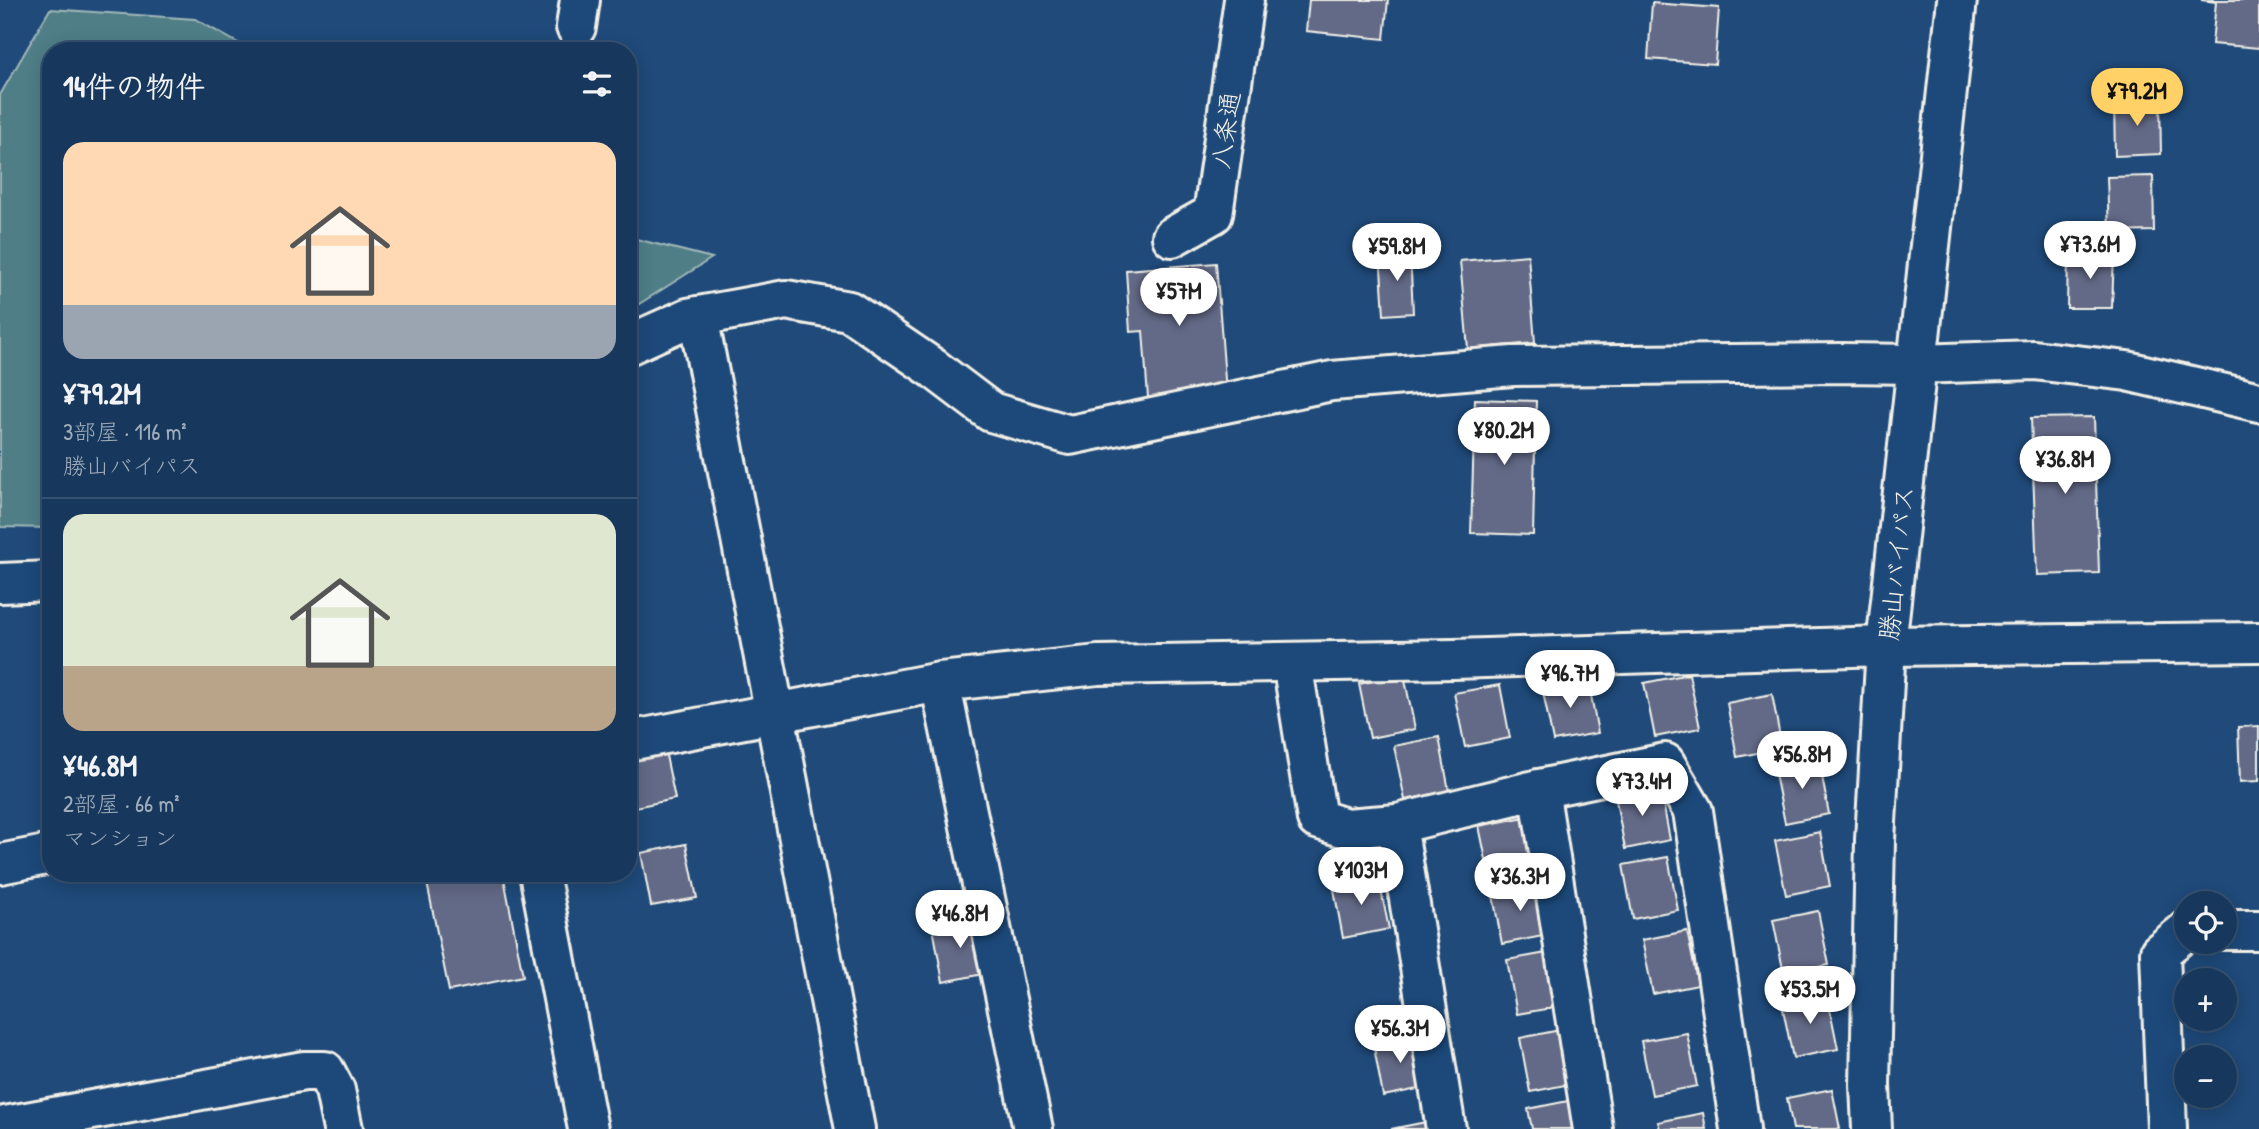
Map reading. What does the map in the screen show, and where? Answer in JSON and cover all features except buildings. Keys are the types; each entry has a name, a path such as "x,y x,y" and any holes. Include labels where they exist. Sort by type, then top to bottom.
{"street":[{"name":"八条通","path":"1172,237 1213,214 1244,0"},
{"name":"勝山バイパス","path":"1871,1129 1875,840 1886,646 1957,0"},
{"path":"637,341 688,317 786,300 849,311 933,368 991,412 1070,435 1332,381 1513,366 2047,362 2127,371 2259,402"},
{"path":"698,316 855,1129"},
{"path":"0,583 42,581"},
{"path":"637,739 940,682 1098,665 1454,659 1886,646 2259,642"},
{"path":"1292,662 1317,819 1346,828 1397,824 1539,789 1665,763 1693,811 1740,1129"},
{"path":"940,682 1033,1129"},
{"path":"1539,789 1593,1129"},
{"path":"1397,824 1447,1129"},
{"path":"0,864 42,856"},
{"path":"541,882 588,1129"},
{"path":"2237,930 2259,930"},
{"path":"2166,1129 2160,952 2174,941"},
{"path":"0,1127 76,1121 304,1071 325,1071 335,1090 343,1129"}],"green space":[{"path":"50,9 195,19 236,42 42,42 42,528 0,527 0,95"},
{"path":"637,239 712,258 637,305"}]}
